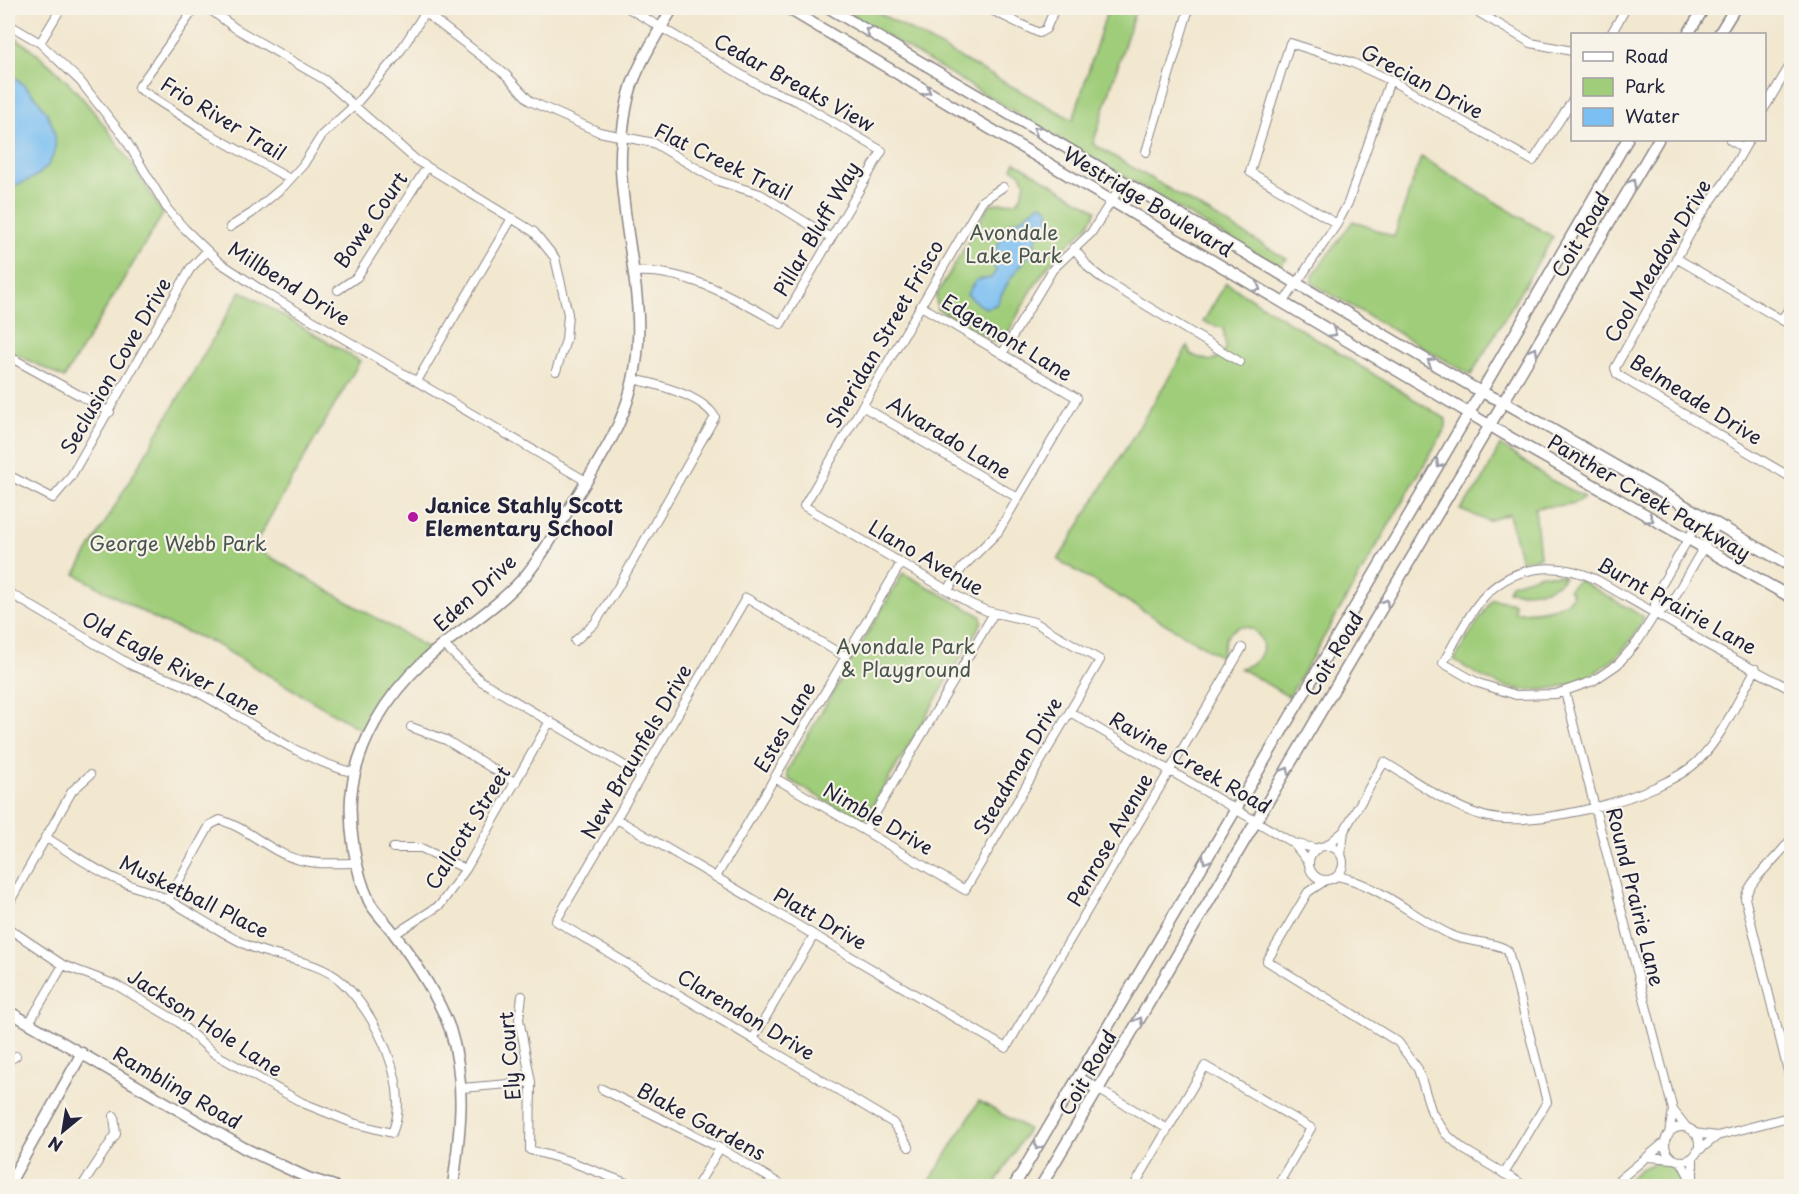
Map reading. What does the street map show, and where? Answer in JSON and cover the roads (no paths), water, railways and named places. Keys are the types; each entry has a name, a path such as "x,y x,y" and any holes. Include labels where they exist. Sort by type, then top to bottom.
{"main road":[{"name":"Eden Drive","path":"453,1186 461,1128 462,1088 449,1027 432,993 395,934 370,903 356,863 351,798 355,773 363,746 376,718 407,678 526,575 618,427 633,379 640,339 621,165 623,135 633,80 673,8"},
{"name":"Westridge Boulevard","path":"787,8 1491,426"},
{"name":"Westridge Boulevard","path":"829,8 1481,392 1504,402"},
{"path":"1689,33 1704,8"},
{"path":"1720,33 1734,8"},
{"name":"Coit Road","path":"1014,1186 1626,141"},
{"name":"Coit Road","path":"1041,1186 1657,141"},
{"name":"Panther Creek Parkway","path":"1504,402 1716,526 1791,567"},
{"name":"Panther Creek Parkway","path":"1491,426 1687,541 1791,598"},
{"name":"Rambling Road","path":"8,1011 306,1182 334,1186"},
{"path":"8,1186 82,1053"},
{"path":"1079,1078 1099,1090"}],"street":[{"path":"40,43 61,8"},
{"name":"Frio River Trail","path":"195,8 138,88 208,134 290,179"},
{"path":"208,8 235,28 325,80 416,160 534,232 555,258 568,314 566,340 556,371"},
{"name":"Cedar Breaks View","path":"628,8 762,87 797,101 882,151"},
{"path":"987,8 1039,33 1047,29 1055,8"},
{"path":"1146,152 1189,8"},
{"path":"1471,8 1531,43 1571,51"},
{"path":"1612,33 1626,8"},
{"path":"230,227 252,213 303,165 322,135 355,105 397,56 424,9"},
{"name":"Flat Creek Trail","path":"424,9 506,75 530,101 599,132 654,143 718,181 760,194 831,238"},
{"name":"Millbend Drive","path":"8,24 40,43 80,81 124,136 168,210 207,250 266,293 586,481"},
{"name":"Grecian Drive","path":"1337,224 1250,172 1290,43 1353,63 1390,80 1533,161 1571,103"},
{"path":"1766,106 1791,62"},
{"path":"1283,303 1295,282 1337,224 1356,183 1390,80"},
{"path":"1732,141 1744,148"},
{"name":"Cool Meadow Drive","path":"1615,368 1676,258 1748,141"},
{"name":"Pillar Bluff Way","path":"634,272 649,270 715,288 781,324 882,151"},
{"name":"Bowe Court","path":"338,290 357,277 427,167"},
{"path":"1002,354 1049,275 1091,233 1124,181"},
{"name":"Sheridan Street Frisco","path":"804,506 982,201 1004,187"},
{"path":"417,381 512,218"},
{"path":"1074,248 1089,267 1104,280 1240,362"},
{"name":"Seclusion Cove Drive","path":"8,475 53,498 70,478 110,412 190,269 207,250"},
{"path":"1676,258 1791,326"},
{"path":"1782,319 1791,304"},
{"name":"Edgemont Lane","path":"921,306 1077,398 1018,498"},
{"path":"8,356 110,412"},
{"name":"Belmeade Drive","path":"1615,368 1617,374 1623,378 1791,478"},
{"path":"575,641 594,623 617,588 715,417 702,404 677,392 633,379"},
{"name":"Alvarado Lane","path":"862,406 1018,498"},
{"path":"948,590 966,564 994,538 1018,498"},
{"name":"Llano Avenue","path":"804,506 976,607 1039,624 1100,660"},
{"path":"1655,614 1655,596 1701,517"},
{"path":"1565,692 1593,681 1618,664 1638,641 1655,614 1670,606 1716,526"},
{"name":"Estes Lane","path":"716,877 901,563"},
{"name":"Burnt Prairie Lane","path":"1565,692 1536,696 1506,693 1478,683 1443,663 1483,597 1503,580 1528,570 1554,567 1581,572 1791,690"},
{"name":"Old Eagle River Lane","path":"8,592 129,664 188,686 283,743 320,762 355,773"},
{"name":"New Braunfels Drive","path":"556,921 746,598 846,657"},
{"path":"865,831 994,613"},
{"path":"444,645 482,681 642,776"},
{"name":"Penrose Avenue","path":"1006,1048 1242,648"},
{"name":"Steadman Drive","path":"965,890 1100,660"},
{"path":"1308,892 1311,855 1344,831 1384,762 1463,808 1493,819 1534,820 1595,806 1652,790 1689,769 1711,745 1756,669"},
{"name":"Round Prairie Lane","path":"1565,692 1673,1110 1690,1130"},
{"name":"Ravine Creek Road","path":"1070,712 1293,843 1322,847"},
{"name":"Callcott Street","path":"395,934 440,905 466,869 550,722"},
{"path":"411,727 446,740 516,783"},
{"path":"8,905 72,791 90,775"},
{"name":"Nimble Drive","path":"775,778 965,890"},
{"name":"Platt Drive","path":"616,819 1006,1048"},
{"path":"168,900 210,825 220,820 234,824 298,860 319,864 356,863"},
{"path":"1344,831 1342,869 1337,876 1326,880 1308,892 1267,961 1398,1042 1418,1069 1429,1106 1441,1128 1463,1149 1525,1186"},
{"name":"Musketball Place","path":"45,837 120,882 168,900 251,947 324,969 342,982 367,1012 385,1042 394,1078 397,1106 398,1121 392,1134"},
{"path":"1791,837 1777,859 1745,894 1791,1087"},
{"name":"Ravine Creek Road","path":"1293,843 1310,867"},
{"path":"1322,847 1335,849 1356,881"},
{"path":"393,848 421,848 466,869"},
{"path":"1310,867 1317,878 1326,880"},
{"path":"1337,876 1356,881 1457,938 1504,947 1509,954 1547,1102 1504,1174"},
{"name":"Clarendon Drive","path":"556,921 894,1123 909,1147"},
{"name":"Jackson Hole Lane","path":"8,928 63,965 116,985 183,1025 221,1058 303,1103 353,1123 392,1134"},
{"path":"753,1039 814,935"},
{"path":"29,1023 63,965"},
{"name":"Ely Court","path":"522,996 519,1019 531,1082 530,1150 569,1161 634,1186"},
{"path":"8,1061 16,1056"},
{"path":"1134,1186 1205,1066 1311,1128 1278,1184 1290,1186"},
{"path":"462,1088 531,1082"},
{"name":"Blake Gardens","path":"602,1089 720,1148 783,1186"},
{"path":"1099,1090 1168,1129"},
{"name":"Round Prairie Lane","path":"1667,1138 1673,1110"},
{"path":"82,1186 117,1134 114,1116"},
{"path":"1648,1157 1677,1160 1696,1154 1717,1136 1791,1116"},
{"path":"1612,1186 1648,1157 1678,1128 1717,1136"},
{"path":"1690,1130 1698,1140 1693,1185"},
{"path":"1667,1138 1667,1152 1677,1160 1693,1185"},
{"path":"697,1186 720,1148"}],"water":[{"path":"8,70 31,92 48,115 55,143 48,165 38,175 8,187"},
{"path":"1041,204 1049,209 1049,220 1036,238 1033,250 1010,279 996,305 987,308 979,305 967,294 976,280 991,278 996,271 992,259 1007,224 1020,219"}],"place":[{"name":"Janice Stahly Scott Elementary School","path":"413,517"}],"park label":[{"name":"Avondale Lake Park","path":"1014,244"},
{"name":"George Webb Park","path":"178,544"},
{"name":"Avondale Park & Playground","path":"906,658"}]}
